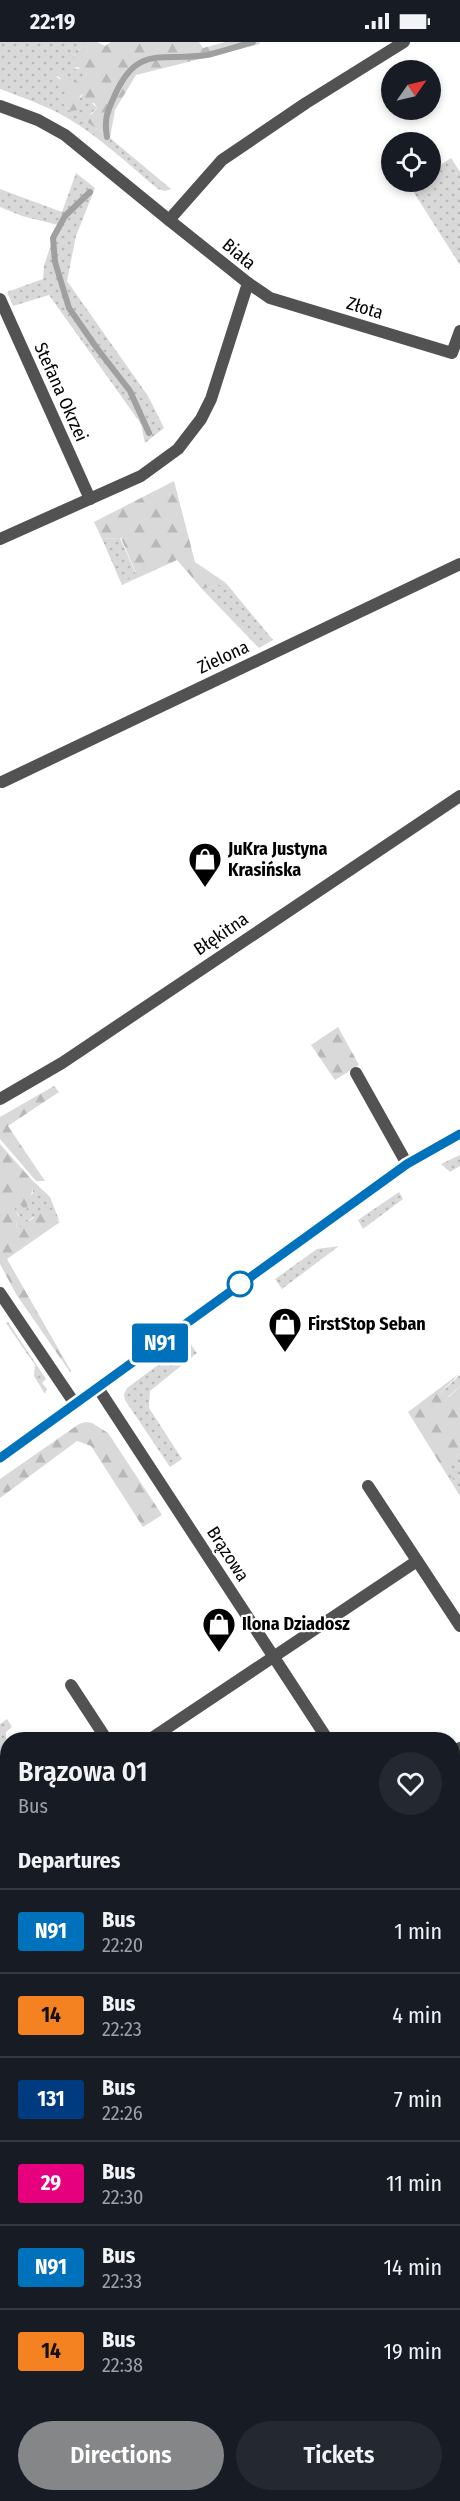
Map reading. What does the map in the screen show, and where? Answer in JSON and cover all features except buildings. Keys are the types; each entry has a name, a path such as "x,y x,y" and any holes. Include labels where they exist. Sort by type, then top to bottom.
{"street":[{"path":"170,220 222,160 306,103 404,42"},
{"name":"Biała","path":"0,106 38,120 65,135 248,283 217,385 206,410 189,436 157,466 0,539"},
{"name":"Złota","path":"248,283 276,300 456,354 460,331"},
{"name":"Stefana Okrzei","path":"0,299 90,499"},
{"name":"Zielona","path":"2,782 460,564"},
{"name":"Błękitna","path":"0,1099 72,1056 460,796"},
{"path":"356,1073 407,1164"},
{"path":"0,1458 407,1164 460,1134"},
{"path":"0,1293 75,1404"},
{"name":"Brązowa","path":"98,1388 323,1732"},
{"path":"368,1486 460,1626"},
{"path":"161,1732 417,1561"},
{"path":"70,1685 101,1732"}],"green space":[{"path":"0,42 89,42 86,45 88,53 84,54 81,49 76,50 74,56 77,60 74,69 82,68 87,73 86,77 73,89 65,82 66,80 55,75 67,86 70,93 63,103 70,111 83,94 97,108 84,120 110,138 171,189 165,191 158,189 81,126 44,106 0,89"},
{"path":"89,42 97,42 105,46 111,42 199,42 203,48 225,42 259,42 260,44 136,75 115,110 110,138 84,120 85,116 92,114 97,108 94,103 89,103 83,94 80,96 78,110 70,111 63,103 62,95 70,93 65,91 66,85 61,84 60,78 55,74 58,72 61,74 73,89 75,83 86,77 87,73 78,67 72,69 70,65 76,63 74,56 76,50 81,49 84,53 88,53 86,45"},
{"path":"451,158 460,172 460,265 413,192 441,192 441,164"},
{"path":"76,173 95,188 76,236 67,281 148,396 164,428 145,443 141,424 49,295 13,306 7,292 43,279 44,265 58,225 22,216 0,207 0,189 62,212"},
{"path":"174,481 195,562 226,583 202,589 177,560 122,585 136,573 121,538 102,539 94,522"},
{"path":"120,538 136,574 122,585 102,539"},
{"path":"226,583 273,640 259,648 202,589"},
{"path":"338,1027 359,1065 335,1080 311,1045"},
{"path":"54,1086 59,1092 8,1126 45,1181 36,1181 0,1139 0,1117"},
{"path":"0,1144 33,1184 27,1209 25,1210 19,1203 14,1209 19,1217 16,1227 20,1228 23,1222 29,1221 46,1209 53,1210 54,1218 60,1222 7,1259 70,1372 16,1294 0,1264"},
{"path":"460,1155 460,1166 450,1172 441,1164"},
{"path":"32,1180 50,1197 59,1220 33,1217 20,1228 16,1227 19,1215 14,1209 19,1202 22,1204 33,1193"},
{"path":"399,1192 403,1199 363,1229 358,1220"},
{"path":"339,1246 282,1289 275,1279 317,1249"},
{"path":"8,1322 46,1379 42,1383 47,1389 45,1394 34,1376 35,1365 6,1323"},
{"path":"189,1342 197,1353 150,1391 149,1408 182,1459 170,1467 125,1400 124,1394 127,1388"},
{"path":"460,1373 441,1392 449,1397 460,1386 460,1453 445,1467 460,1490 460,1496 408,1412"},
{"path":"460,1375 460,1386 448,1397 441,1392"},
{"path":"86,1422 108,1433 162,1515 143,1527 91,1446 77,1441 0,1498 0,1479 79,1424"},
{"path":"460,1453 460,1490 444,1467"},
{"path":"7,1719 12,1727 6,1732 0,1732 0,1724"}],"waterway":[{"path":"107,137 107,116 114,97 123,80 142,62 152,58 207,55 253,42"},
{"path":"90,192 65,216 53,238 55,262 69,308 130,391 149,433"}],"bus line":[{"name":"N91","path":"0,1458 407,1164 460,1134"}],"place":[{"name":"JuKra Justyna Krasińska","path":"205,888"},
{"name":"FirstStop Seban","path":"285,1353"},
{"name":"Ilona Dziadosz","path":"219,1653"}]}
